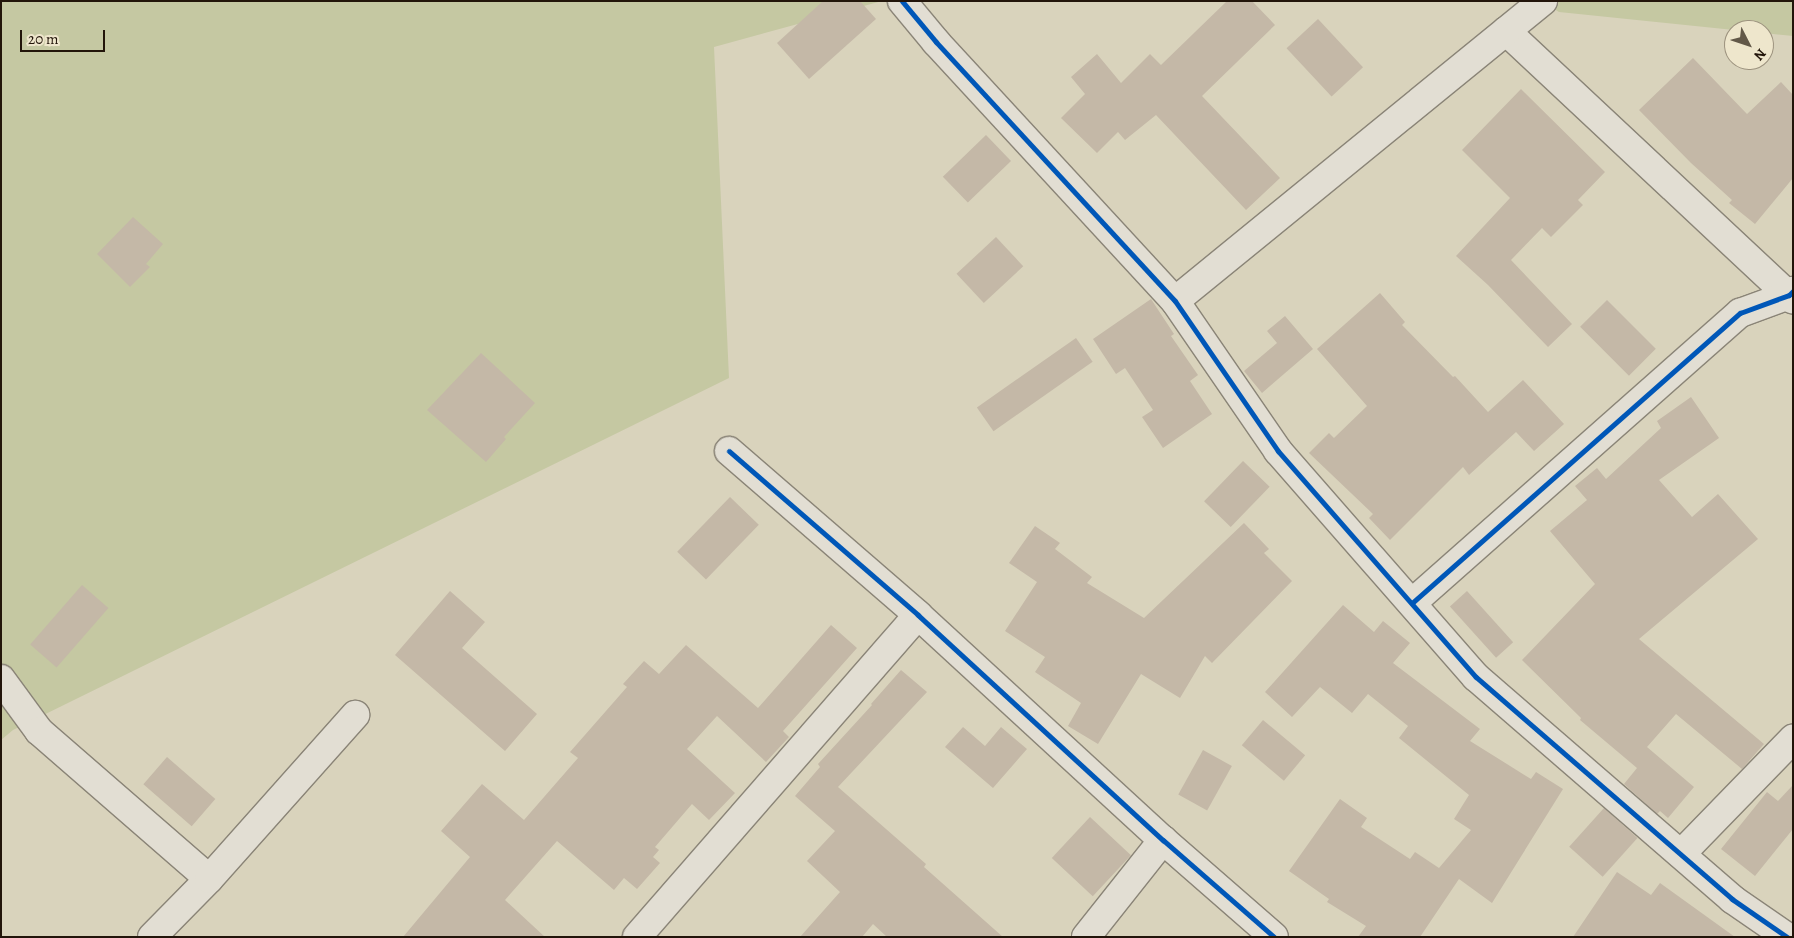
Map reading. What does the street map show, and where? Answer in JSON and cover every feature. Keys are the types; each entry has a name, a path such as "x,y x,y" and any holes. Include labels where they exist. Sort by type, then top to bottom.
{"street":[{"path":"902,1 936,42 1175,301 1278,450 1476,677 1732,898 1787,937"},
{"path":"1175,301 1543,1"},
{"path":"1412,603 1740,313 1791,295 1506,31"},
{"path":"729,451 918,615 1163,840 1274,937"},
{"path":"637,937 918,615"},
{"path":"1,679 39,731 209,880"},
{"path":"152,937 209,880 355,715"},
{"path":"1681,854 1793,739"},
{"path":"1086,937 1163,840"}],"green space":[{"path":"1,1 882,1 714,47 729,378 13,730 1,740"},
{"path":"1541,1 1793,1 1793,36 1774,34 1774,20 1724,20 1724,29 1559,12"}],"building":[{"path":"823,1 860,1 876,19 809,79 777,43"},
{"path":"1227,1 1252,1 1275,25 1202,96 1280,178 1246,210 1156,115 1125,140 1118,132 1097,153 1061,118 1085,94 1071,77 1097,54 1121,83 1150,54 1161,65"},
{"path":"1318,19 1363,67 1332,97 1287,48"},
{"path":"1693,58 1747,114 1781,82 1793,95 1793,178 1755,224 1729,203 1732,200 1691,163 1639,110"},
{"path":"1521,89 1605,172 1578,200 1583,205 1551,237 1542,228 1511,260 1572,324 1548,347 1488,285 1456,256 1510,198 1462,150"},
{"path":"986,135 1011,161 968,203 943,177"},
{"path":"133,217 163,244 146,264 150,267 130,287 97,254"},
{"path":"996,237 1023,266 984,303 957,274"},
{"path":"1380,293 1405,322 1402,325 1453,377 1455,376 1488,412 1523,380 1564,424 1534,451 1516,432 1469,475 1463,467 1390,540 1369,518 1373,514 1309,453 1329,433 1334,438 1367,406 1317,349"},
{"path":"1151,299 1174,334 1171,336 1198,375 1190,381 1212,414 1163,448 1142,417 1153,410 1125,368 1116,374 1093,339"},
{"path":"1607,300 1656,349 1629,376 1580,327"},
{"path":"1285,316 1313,349 1262,393 1244,371 1277,343 1267,331"},
{"path":"1076,338 1093,362 994,431 977,407"},
{"path":"481,353 535,403 504,437 506,439 486,462 427,410"},
{"path":"1691,397 1719,438 1659,480 1692,517 1718,494 1758,539 1639,639 1764,744 1742,769 1676,714 1647,747 1694,787 1668,818 1660,811 1657,814 1624,784 1637,768 1580,720 1581,718 1522,660 1595,584 1550,531 1587,500 1575,486 1597,468 1606,479 1661,428 1657,421"},
{"path":"1243,461 1270,487 1231,527 1204,501"},
{"path":"730,497 759,525 706,579 677,552"},
{"path":"1244,523 1269,549 1264,553 1292,581 1212,663 1205,656 1180,698 1141,674 1098,744 1068,726 1081,703 1035,672 1045,657 1005,631 1037,582 1009,563 1035,526 1060,543 1055,549 1092,577 1087,583 1144,618"},
{"path":"82,585 108,608 57,668 30,645"},
{"path":"450,591 485,622 462,648 537,714 505,751 395,655"},
{"path":"1467,591 1513,642 1496,658 1450,606"},
{"path":"1343,605 1374,632 1383,621 1410,643 1393,663 1480,729 1470,741 1531,779 1536,772 1563,789 1492,903 1459,879 1420,937 1358,937 1366,926 1327,902 1329,899 1289,871 1340,799 1367,818 1361,827 1410,859 1415,852 1439,868 1471,830 1454,819 1469,795 1399,738 1408,726 1368,694 1352,713 1320,687 1292,717 1265,692"},
{"path":"831,625 857,648 783,731 789,737 766,762 717,716 687,749 735,793 709,820 692,804 655,847 659,850 653,857 660,863 637,889 624,878 614,890 557,841 505,900 545,937 403,937 470,857 441,831 482,784 524,820 578,758 570,752 627,687 623,684 644,661 659,674 686,645 758,708"},
{"path":"901,670 927,692 838,787 926,864 924,867 1003,937 887,937 873,924 862,937 800,937 840,892 807,861 835,831 795,796 820,767 818,764"},
{"path":"1263,720 1305,755 1284,781 1242,745"},
{"path":"963,727 985,746 1001,727 1027,749 993,788 945,747"},
{"path":"1203,750 1232,766 1207,811 1178,795"},
{"path":"167,757 215,799 192,826 143,784"},
{"path":"1793,785 1793,829 1755,876 1721,849 1767,792 1778,801"},
{"path":"1604,808 1637,838 1603,877 1569,847"},
{"path":"1090,817 1131,855 1093,896 1052,858"},
{"path":"1617,872 1651,895 1660,883 1735,937 1573,937"}],"cycle path":[{"path":"902,1 936,42 1175,301 1278,451 1476,677 1732,899 1787,937"},
{"path":"1412,603 1740,313 1789,295 1793,291"},
{"path":"729,451 918,615 1163,840 1274,937"}]}
